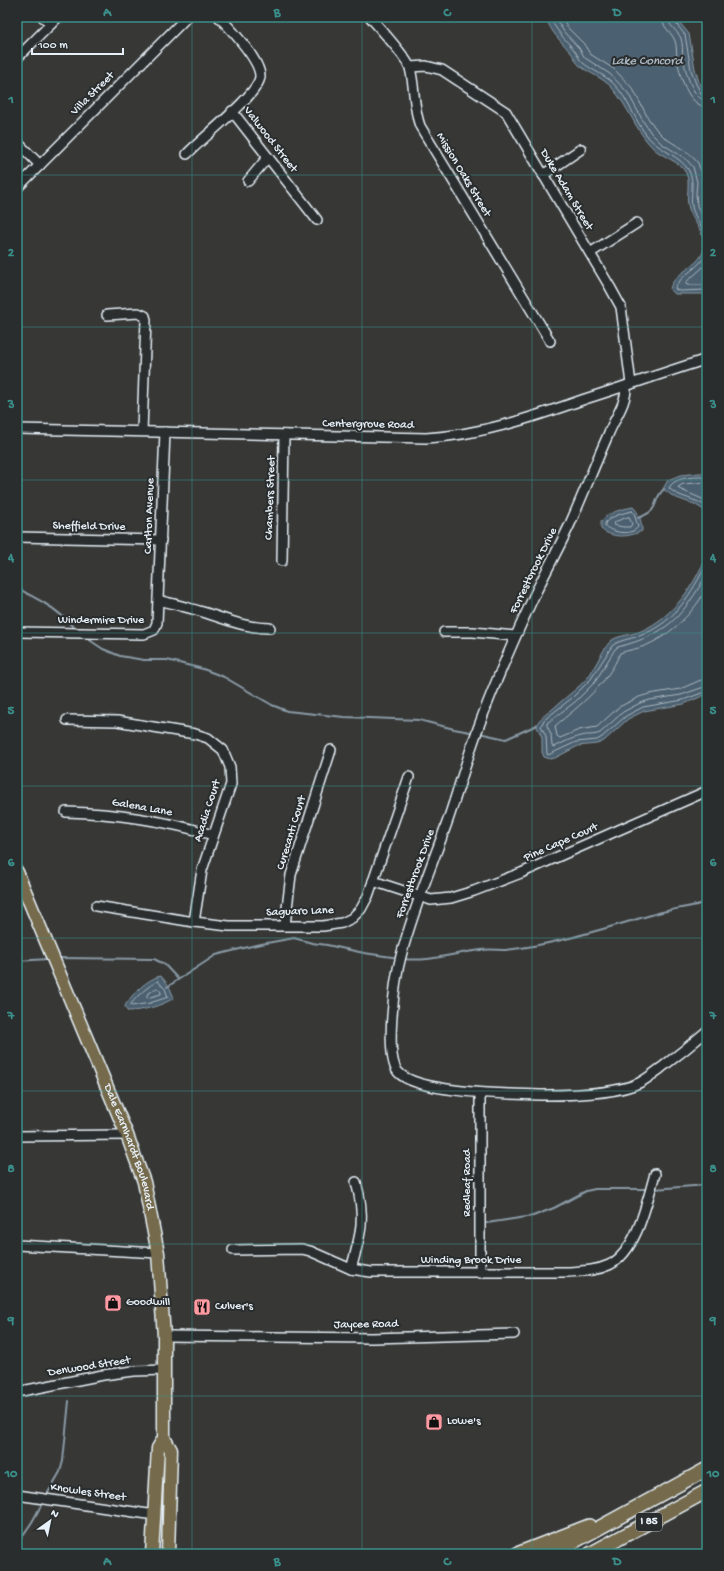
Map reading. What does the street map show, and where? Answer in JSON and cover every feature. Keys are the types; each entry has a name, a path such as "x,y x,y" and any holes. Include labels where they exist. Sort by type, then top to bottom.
{"highway":[{"name":"I 85","path":"551,1554 707,1470"},
{"name":"I 85","path":"590,1554 707,1491"},
{"path":"517,1554 646,1503"}],"main road":[{"name":"Dale Earnhardt Boulevard","path":"17,872 127,1135 144,1182 158,1254 165,1370 164,1438 158,1448 152,1554"},
{"name":"Dale Earnhardt Boulevard","path":"164,1438 171,1450 168,1554"},
{"path":"154,1515 160,1516 163,1521 162,1554"}],"street":[{"path":"43,17 51,24"},
{"path":"17,58 58,17"},
{"name":"Villa Street","path":"17,188 187,17"},
{"name":"Valwood Street","path":"219,17 232,30 253,58 260,73 260,78 256,86 232,111 317,220"},
{"name":"Mission Oaks Street","path":"370,17 397,48 410,67 416,114 420,126 550,341"},
{"name":"Duke Adam Street","path":"410,67 426,66 442,70 506,112 621,307 628,385"},
{"path":"187,154 232,111"},
{"path":"17,142 40,165"},
{"path":"543,175 581,150"},
{"path":"248,181 268,157"},
{"path":"590,253 637,223"},
{"path":"107,316 138,313 145,316 142,431"},
{"name":"Centergrove Road","path":"17,429 142,431 284,436 449,437 498,426 560,408 707,359"},
{"name":"Forrestbrook Drive","path":"628,385 624,401 610,428 570,524 494,684 479,724 449,816 402,950 397,973 391,1041 394,1063 399,1072 408,1079 423,1084 480,1093 560,1095 584,1094 632,1086 648,1078 707,1031"},
{"name":"Carlton Avenue","path":"158,600 165,432"},
{"name":"Chambers Street","path":"282,561 284,436"},
{"name":"Sheffield Drive","path":"17,537 161,540"},
{"path":"158,600 193,609 234,623 246,626 270,628"},
{"name":"Windermire Drive","path":"17,632 149,633 154,630 157,624 158,600"},
{"path":"444,632 473,632 516,636"},
{"name":"Acadia Court","path":"66,720 117,721 196,734 208,738 223,750 230,768 231,784 212,836 202,870 194,922"},
{"name":"Curecanti Court","path":"285,925 291,875 331,750"},
{"name":"Saguaro Lane","path":"96,906 194,922 229,926 323,926 342,923 352,918 361,909 368,896 409,777"},
{"name":"Pine Cape Court","path":"373,880 420,898 431,900 440,900 474,891 496,883 707,791"},
{"name":"Galena Lane","path":"66,812 100,813 191,828 212,836"},
{"name":"Redleaf Road","path":"480,1093 480,1273"},
{"path":"17,1136 127,1135"},
{"name":"Winding Brook Drive","path":"233,1250 302,1249 351,1269 371,1272 480,1273 567,1272 595,1270 610,1264 621,1256 630,1245 642,1215 655,1174"},
{"path":"351,1269 362,1228 360,1196 356,1182"},
{"path":"17,1245 158,1254"},
{"name":"Jaycee Road","path":"164,1336 372,1338 514,1334"},
{"name":"Denwood Street","path":"17,1392 103,1375 134,1371 165,1370"},
{"name":"Knowles Street","path":"17,1495 154,1515"}],"water":[{"name":"Lake Concord","path":"546,17 675,17 689,34 695,69 699,82 707,94 707,294 675,294 670,289 672,283 698,260 704,248 703,237 689,209 688,182 686,173 680,165 653,148 641,134 618,95 605,81 579,65 572,54 553,32"},
{"path":"707,473 707,512 696,505 674,497 663,489 668,480 680,475"},
{"path":"633,507 640,518 642,531 632,535 616,536 601,529 601,521 608,515"},
{"path":"707,554 707,694 684,704 644,711 628,719 604,741 597,744 578,746 555,758 550,759 544,757 542,752 542,737 536,725 538,722 589,676 606,646 612,640 641,631 653,625 673,609 682,599 696,577"},
{"path":"161,976 169,986 174,998 152,1008 127,1011 125,1006 131,997 145,983"}],"waterway":[{"path":"638,518 651,512 664,489"},
{"path":"17,587 52,608 65,618 75,629"},
{"path":"85,637 103,649 120,656 144,660 167,660 203,669 224,677 272,705 287,711 344,717 419,720 470,732"},
{"path":"479,733 506,739 537,725"},
{"path":"403,959 423,959 471,951 506,950 546,944 662,912 707,902"},
{"path":"167,987 216,955 256,945 294,938 364,953 399,958"},
{"path":"58,958 154,959 164,964 178,979"},
{"path":"17,961 48,959"},
{"path":"654,1189 707,1185"},
{"path":"487,1223 533,1216 554,1208 586,1191 595,1189 647,1189"},
{"path":"46,1496 60,1472 63,1461 69,1401"},
{"path":"17,1544 43,1502"}],"place":[{"name":"Goodwill","path":"113,1303"},
{"name":"Culver's","path":"202,1307"},
{"name":"Lowe's","path":"434,1422"}]}
